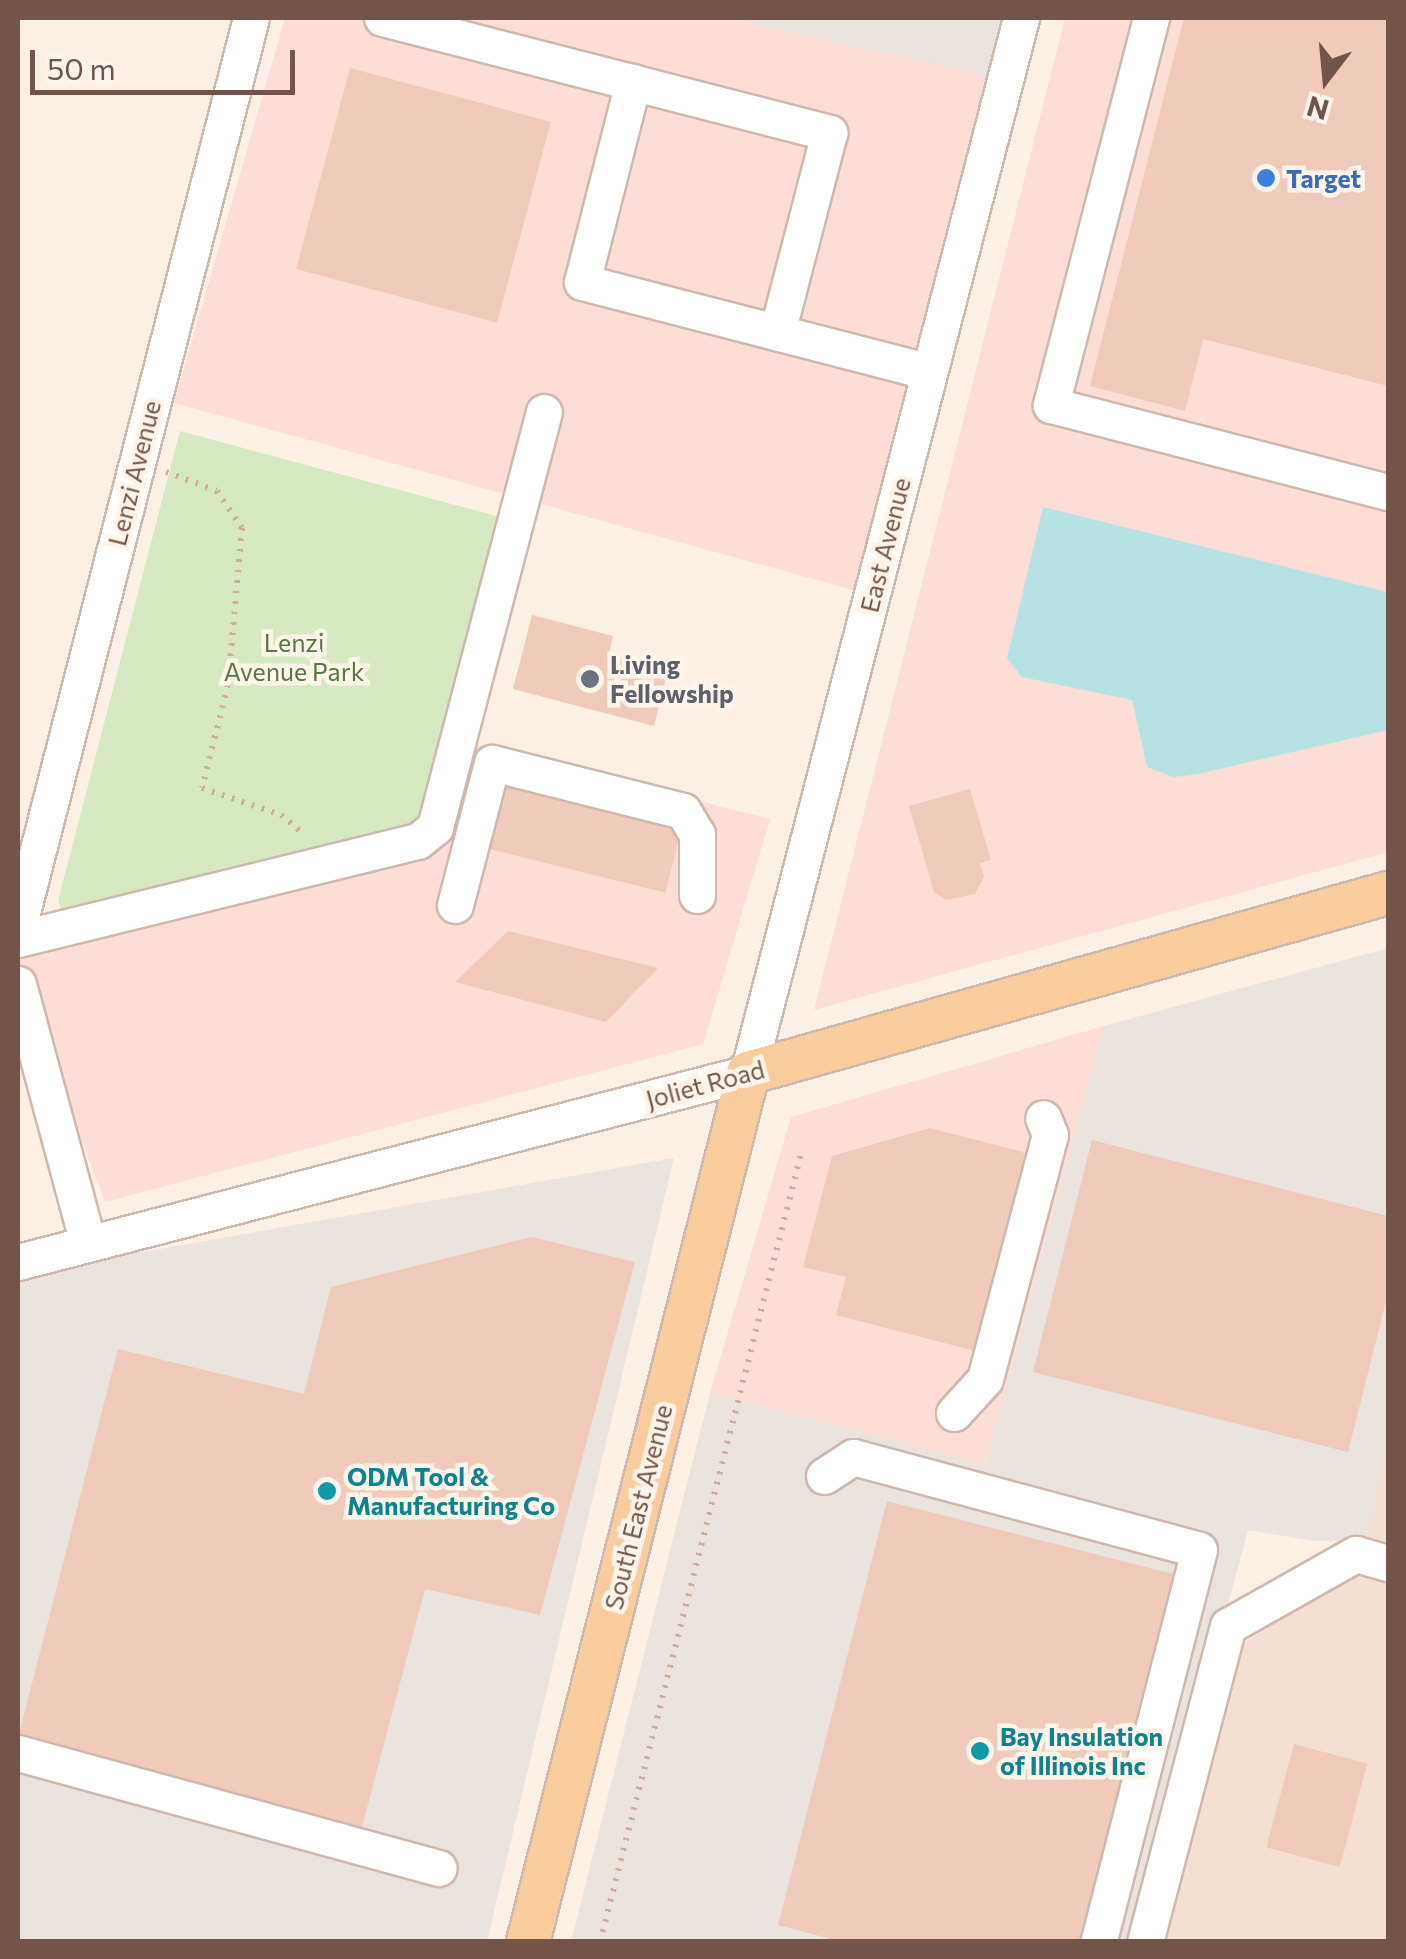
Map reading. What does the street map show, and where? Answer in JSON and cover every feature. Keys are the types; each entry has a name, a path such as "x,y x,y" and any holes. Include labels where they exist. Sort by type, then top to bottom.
{"main road":[{"name":"Joliet Road","path":"748,1073 1388,892"},
{"name":"South East Avenue","path":"528,1942 748,1073"}],"street":[{"name":"Lenzi Avenue","path":"18,928 251,18"},
{"path":"382,18 829,133 778,332"},
{"name":"East Avenue","path":"748,1073 1021,18"},
{"path":"1151,18 1051,405 1388,492"},
{"path":"633,82 582,282 929,372"},
{"path":"18,939 418,841 440,816 544,412"},
{"path":"455,905 492,762 683,811 697,834 697,895"},
{"path":"18,984 88,1243"},
{"name":"Joliet Road","path":"18,1262 748,1073"},
{"path":"954,1413 985,1379 1050,1135 1042,1118"},
{"path":"824,1476 854,1456 1199,1550 1098,1942"},
{"path":"1145,1942 1228,1626 1356,1554 1388,1562"},
{"path":"18,1754 440,1868"}],"path":[{"path":"136,464 217,491 242,528 228,685 202,788 255,803 301,827 319,866"},
{"path":"600,1942 801,1154"}],"shaded area":[{"path":"285,18 725,18 998,78 857,591 174,403"},
{"path":"725,18 1014,18 998,78"},
{"path":"1065,18 1388,18 1388,852 814,1010"},
{"path":"467,742 770,819 703,1044 105,1202 18,971 18,942"},
{"path":"1388,948 1388,1449 1366,1540 1314,1541 1248,1530 1138,1941 571,1942 710,1393 985,1464 1104,1026"},
{"path":"1104,1026 985,1464 710,1393 791,1117"},
{"path":"674,1158 487,1941 18,1942 18,1274"},
{"path":"1388,1449 1388,1546 1366,1540"},
{"path":"1351,1574 1388,1583 1388,1941 1158,1942 1238,1647"}],"green space":[{"name":"Lenzi Avenue Park","path":"180,431 500,517 432,797 417,825 62,911 58,901"}],"water":[{"path":"1043,507 1388,592 1388,730 1193,775 1173,777 1147,767 1132,700 1022,677 1007,658"}],"building":[{"name":"Target","path":"1184,18 1388,18 1388,386 1203,339 1185,411 1090,386"},
{"path":"350,68 551,122 497,323 296,269"},
{"name":"Living Fellowship","path":"532,615 613,636 609,654 668,669 654,726 513,689"},
{"path":"498,783 681,829 665,893 482,847"},
{"path":"970,789 991,860 980,863 984,877 975,894 946,900 934,892 909,806"},
{"path":"508,931 658,968 606,1022 455,982"},
{"path":"930,1128 1031,1154 979,1352 836,1315 846,1277 803,1267 832,1156"},
{"path":"1092,1140 1388,1216 1388,1293 1348,1452 1033,1372"},
{"name":"ODM Tool & Manufacturing Co","path":"531,1237 635,1262 540,1615 425,1589 362,1827 18,1738 118,1349 304,1394 331,1287"},
{"name":"Bay Insulation of Illinois Inc","path":"887,1501 1181,1576 1088,1942 843,1942 778,1925"},
{"path":"1294,1744 1367,1764 1340,1867 1266,1847"}],"place":[{"name":"Target","path":"1266,178"},
{"name":"Living Fellowship","path":"590,679"},
{"name":"ODM Tool & Manufacturing Co","path":"327,1491"},
{"name":"Bay Insulation of Illinois Inc","path":"980,1751"}]}
